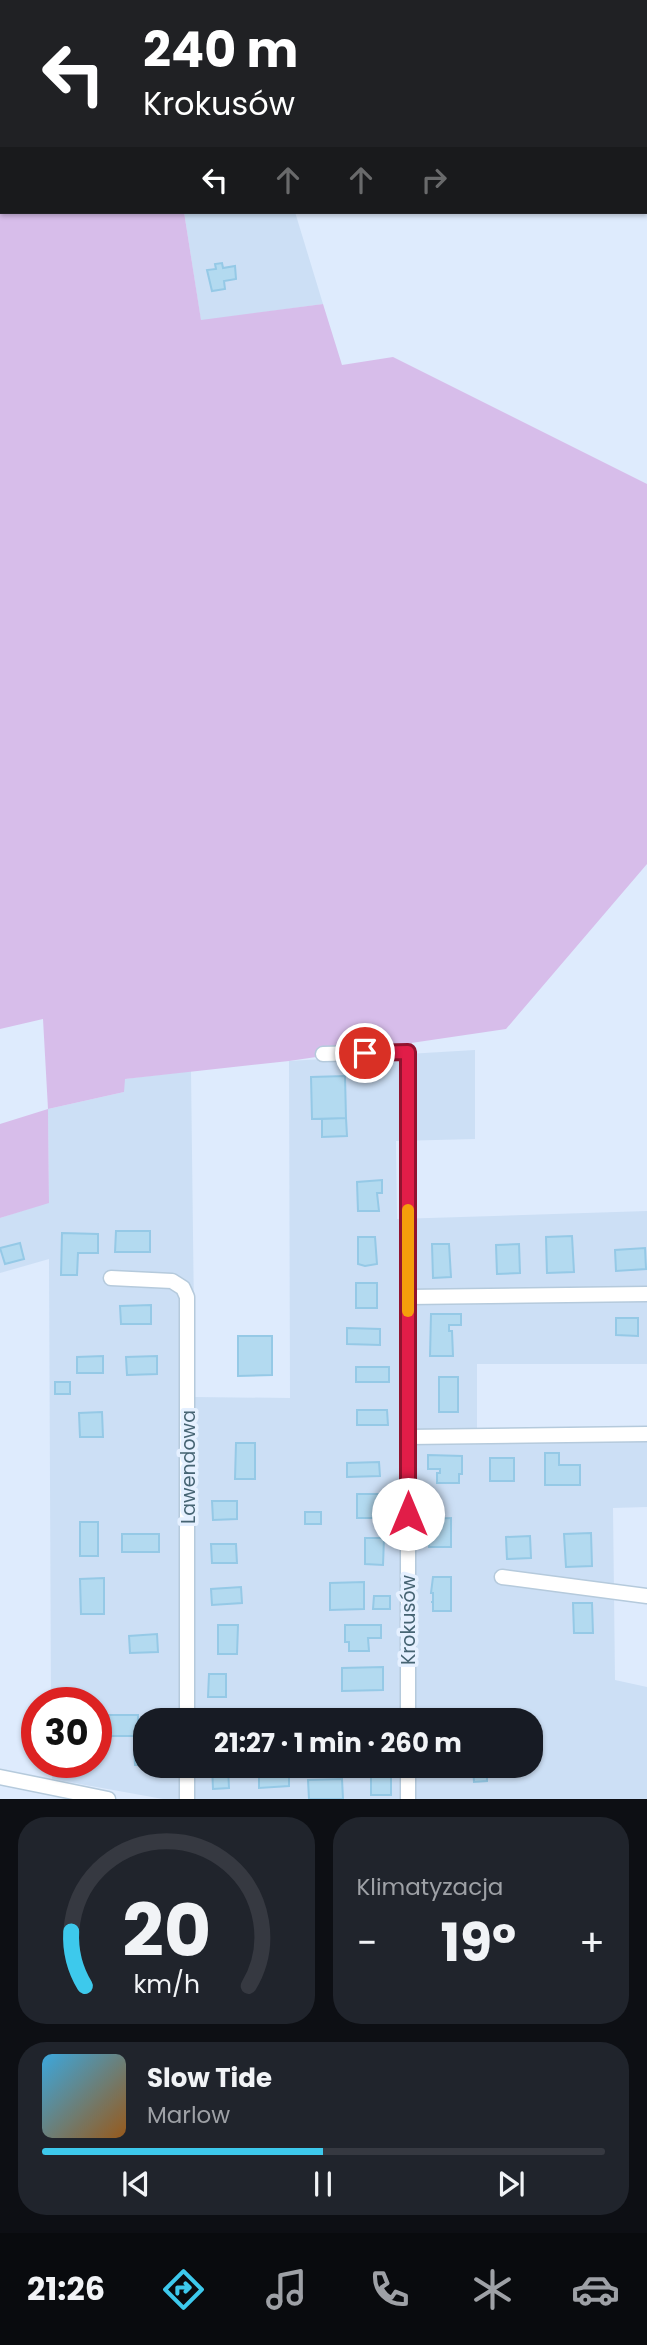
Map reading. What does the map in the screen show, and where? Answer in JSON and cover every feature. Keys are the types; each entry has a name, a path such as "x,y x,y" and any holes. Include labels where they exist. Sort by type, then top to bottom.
{"street":[{"name":"Krokusów","path":"323,1054 408,1052 408,1708"},
{"name":"Lawendowa","path":"111,1278 172,1282 183,1288 187,1297 187,1708"},
{"path":"408,1297 647,1294"},
{"path":"408,1437 647,1434"},
{"path":"502,1577 647,1596"},
{"path":"0,1777 100,1798"},
{"path":"187,1778 187,1799"},
{"path":"408,1778 408,1799"}],"shaded area":[{"path":"0,214 184,214 201,320 323,304 342,365 393,357 647,484 647,864 506,1029 289,1061 125,1079 124,1092 48,1109 43,1019 0,1029"},
{"path":"184,214 296,214 323,304 201,321"},
{"path":"475,1050 475,1139 396,1141 397,1219 647,1211 647,1364 477,1364 477,1443 647,1441 647,1507 613,1508 615,1680 647,1687 647,1799 163,1799 52,1779 112,1778 112,1687 51,1687 49,1259 0,1273 0,1218 49,1202 48,1109 124,1092 124,1079 191,1071 195,1397 290,1398 289,1061"},
{"path":"48,1109 49,1203 0,1218 0,1124"}],"building":[{"path":"222,263 223,268 235,266 236,279 224,281 225,289 212,291 207,270 216,269 215,264"},
{"path":"345,1076 346,1118 312,1119 311,1077"},
{"path":"346,1118 347,1136 322,1137 322,1119"},
{"path":"382,1180 382,1193 377,1193 379,1211 358,1211 357,1182"},
{"path":"116,1231 150,1231 150,1252 115,1252"},
{"path":"62,1233 98,1234 98,1253 78,1253 77,1275 61,1275"},
{"path":"572,1236 574,1272 547,1273 546,1237"},
{"path":"358,1237 375,1237 377,1264 358,1264"},
{"path":"20,1243 24,1259 5,1264 0,1248"},
{"path":"432,1244 449,1244 451,1277 433,1278"},
{"path":"519,1244 520,1273 497,1274 496,1245"},
{"path":"645,1248 646,1269 616,1271 615,1250"},
{"path":"356,1283 377,1283 377,1308 356,1308"},
{"path":"151,1305 151,1324 121,1324 120,1306"},
{"path":"431,1314 461,1314 461,1325 449,1325 449,1331 452,1331 453,1356 430,1356"},
{"path":"616,1318 638,1318 638,1336 616,1335"},
{"path":"347,1328 380,1329 380,1345 347,1344"},
{"path":"238,1336 272,1336 272,1375 238,1376"},
{"path":"103,1356 103,1373 77,1373 77,1357"},
{"path":"157,1356 157,1374 127,1375 126,1357"},
{"path":"356,1367 389,1367 389,1382 356,1382"},
{"path":"439,1377 458,1377 458,1412 439,1412"},
{"path":"55,1382 70,1382 70,1394 55,1394"},
{"path":"357,1410 387,1410 388,1425 357,1425"},
{"path":"102,1412 103,1437 80,1437 79,1413"},
{"path":"236,1443 255,1443 255,1479 235,1479"},
{"path":"545,1453 559,1453 559,1465 580,1465 580,1485 545,1485"},
{"path":"428,1455 462,1456 459,1483 437,1483 440,1469 428,1469"},
{"path":"490,1458 514,1458 514,1481 490,1481"},
{"path":"379,1462 380,1476 347,1477 347,1463"},
{"path":"357,1494 383,1494 382,1518 357,1518"},
{"path":"212,1501 237,1501 237,1519 213,1520"},
{"path":"305,1512 321,1512 321,1524 305,1524"},
{"path":"451,1518 451,1547 429,1547 429,1519"},
{"path":"80,1522 98,1522 98,1556 80,1556"},
{"path":"591,1533 592,1566 566,1567 564,1534"},
{"path":"122,1534 159,1534 159,1552 122,1552"},
{"path":"530,1536 531,1558 507,1559 506,1537"},
{"path":"365,1538 384,1538 383,1565 365,1564"},
{"path":"211,1544 236,1544 237,1563 212,1563"},
{"path":"433,1577 451,1577 451,1611 433,1611"},
{"path":"104,1578 104,1614 81,1614 80,1579"},
{"path":"364,1582 364,1609 330,1610 330,1583"},
{"path":"241,1587 242,1603 212,1605 211,1589"},
{"path":"374,1596 390,1596 390,1609 373,1609"},
{"path":"573,1603 592,1603 593,1633 574,1633"},
{"path":"218,1625 238,1625 237,1654 218,1654"},
{"path":"345,1625 381,1625 381,1638 368,1638 369,1651 349,1651 349,1642 345,1642"},
{"path":"157,1634 158,1652 130,1653 129,1636"},
{"path":"383,1667 383,1690 342,1691 342,1668"},
{"path":"209,1674 226,1674 226,1697 208,1697"},
{"path":"112,1715 133,1715 133,1736 112,1736"},
{"path":"213,1778 229,1778 229,1788 213,1789"},
{"path":"259,1778 289,1778 289,1786 259,1788"},
{"path":"371,1778 391,1778 391,1795 371,1795"},
{"path":"474,1778 487,1778 487,1781 474,1782"},
{"path":"342,1779 343,1799 309,1799 308,1780"}],"slow traffic":[{"path":"408,1210 408,1311"}],"route":[{"path":"365,1053 408,1052 408,1514"}]}
